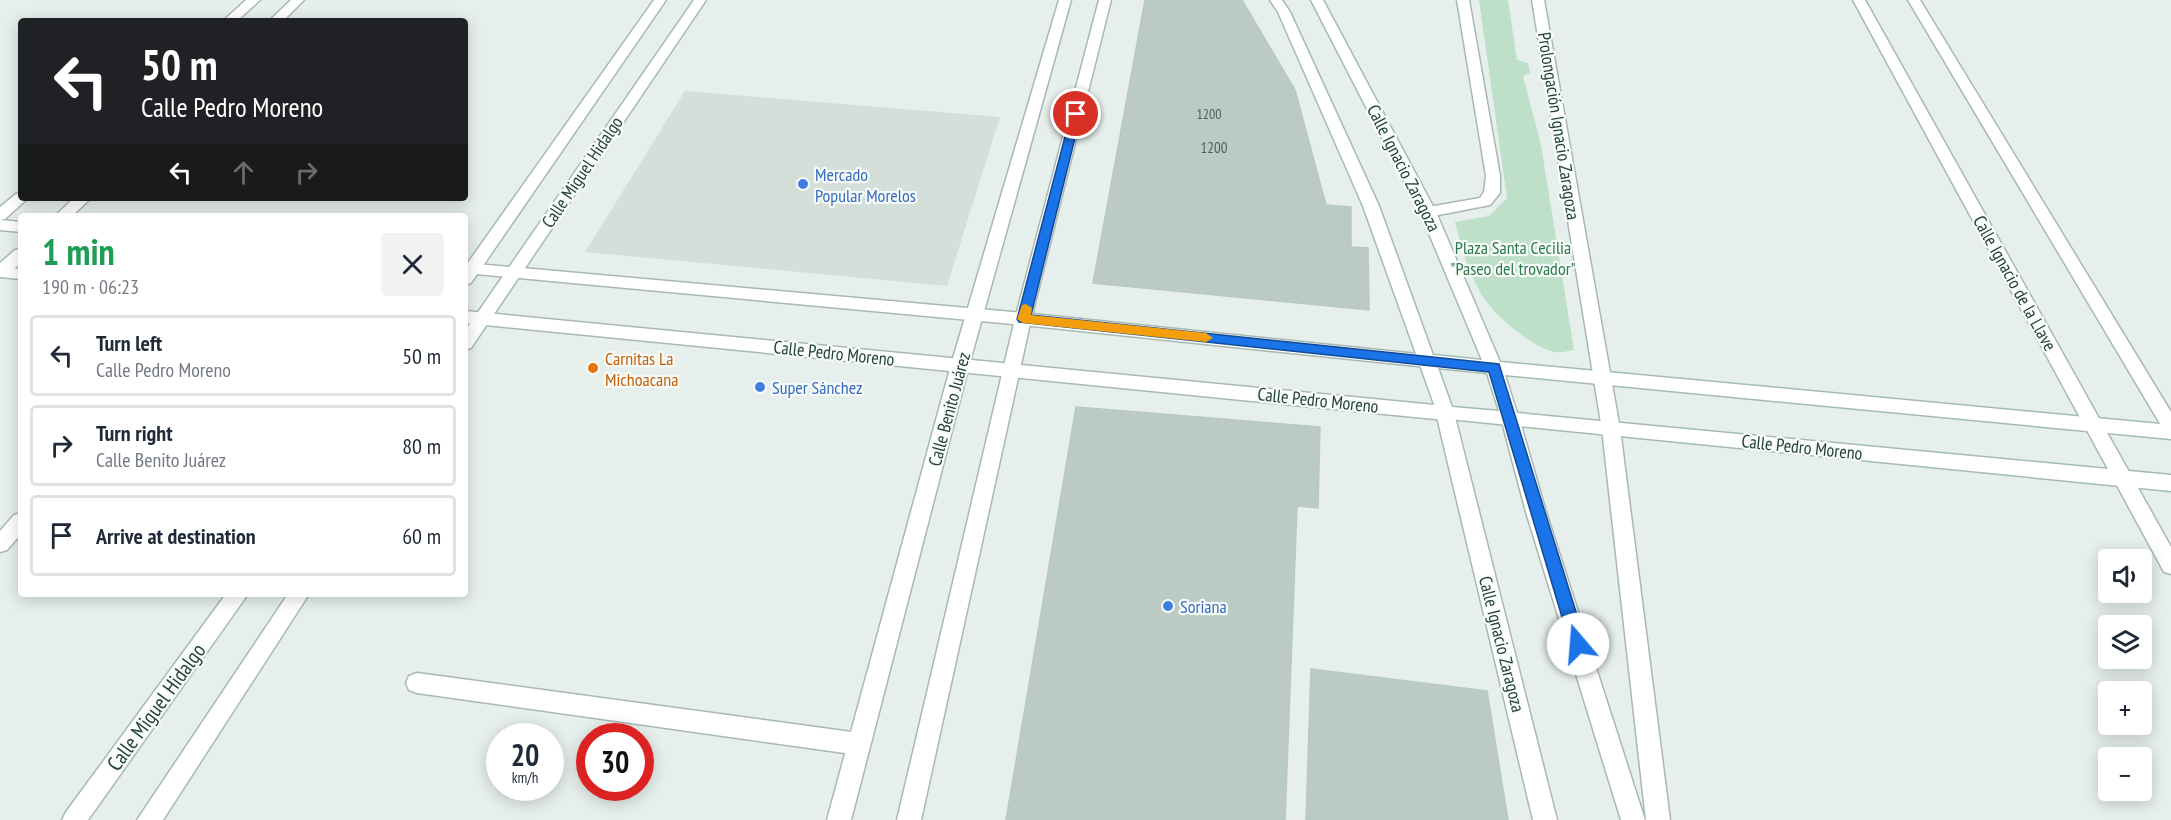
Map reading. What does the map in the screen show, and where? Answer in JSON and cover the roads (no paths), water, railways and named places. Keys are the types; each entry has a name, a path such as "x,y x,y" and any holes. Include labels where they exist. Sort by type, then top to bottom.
{"street":[{"path":"233,18 254,0"},
{"path":"278,18 298,0"},
{"name":"Calle Miguel Hidalgo","path":"468,272 660,0"},
{"name":"Calle Miguel Hidalgo","path":"468,335 474,318 513,272 700,0"},
{"name":"Calle Benito Juárez","path":"839,820 960,365 1065,0"},
{"path":"909,820 1023,319 1105,0"},
{"name":"Calle Ignacio Zaragoza","path":"1276,0 1284,12 1371,206 1446,413 1545,820"},
{"name":"Calle Ignacio Zaragoza","path":"1317,0 1428,212 1494,368 1536,512 1633,820"},
{"path":"1428,212 1485,202 1492,193 1493,176 1463,0"},
{"name":"Prolongación Ignacio Zaragoza","path":"1538,0 1611,429"},
{"name":"Calle Ignacio de la Llave","path":"1859,0 2171,566"},
{"path":"1914,0 2171,430"},
{"path":"0,215 18,200"},
{"path":"66,213 79,201"},
{"path":"0,225 18,227"},
{"path":"0,272 18,257"},
{"path":"0,272 18,274"},
{"path":"468,272 513,272 975,314 1494,368 2093,425 2171,430"},
{"name":"Calle Pedro Moreno","path":"474,318 2171,483"},
{"path":"1611,429 1658,820"},
{"path":"0,544 18,524"},
{"name":"Calle Miguel Hidalgo","path":"74,820 236,597"},
{"path":"149,820 297,597"},
{"path":"417,683 859,744"}],"place":[{"name":"Mercado Popular Morelos","path":"803,184"},
{"name":"Carnitas La Michoacana","path":"593,368"},
{"name":"Super Sánchez","path":"760,387"},
{"name":"Soriana","path":"1168,606"}],"park label":[{"name":"Plaza Santa Cecilia \"Paseo del trovador\"","path":"1513,257"}]}
